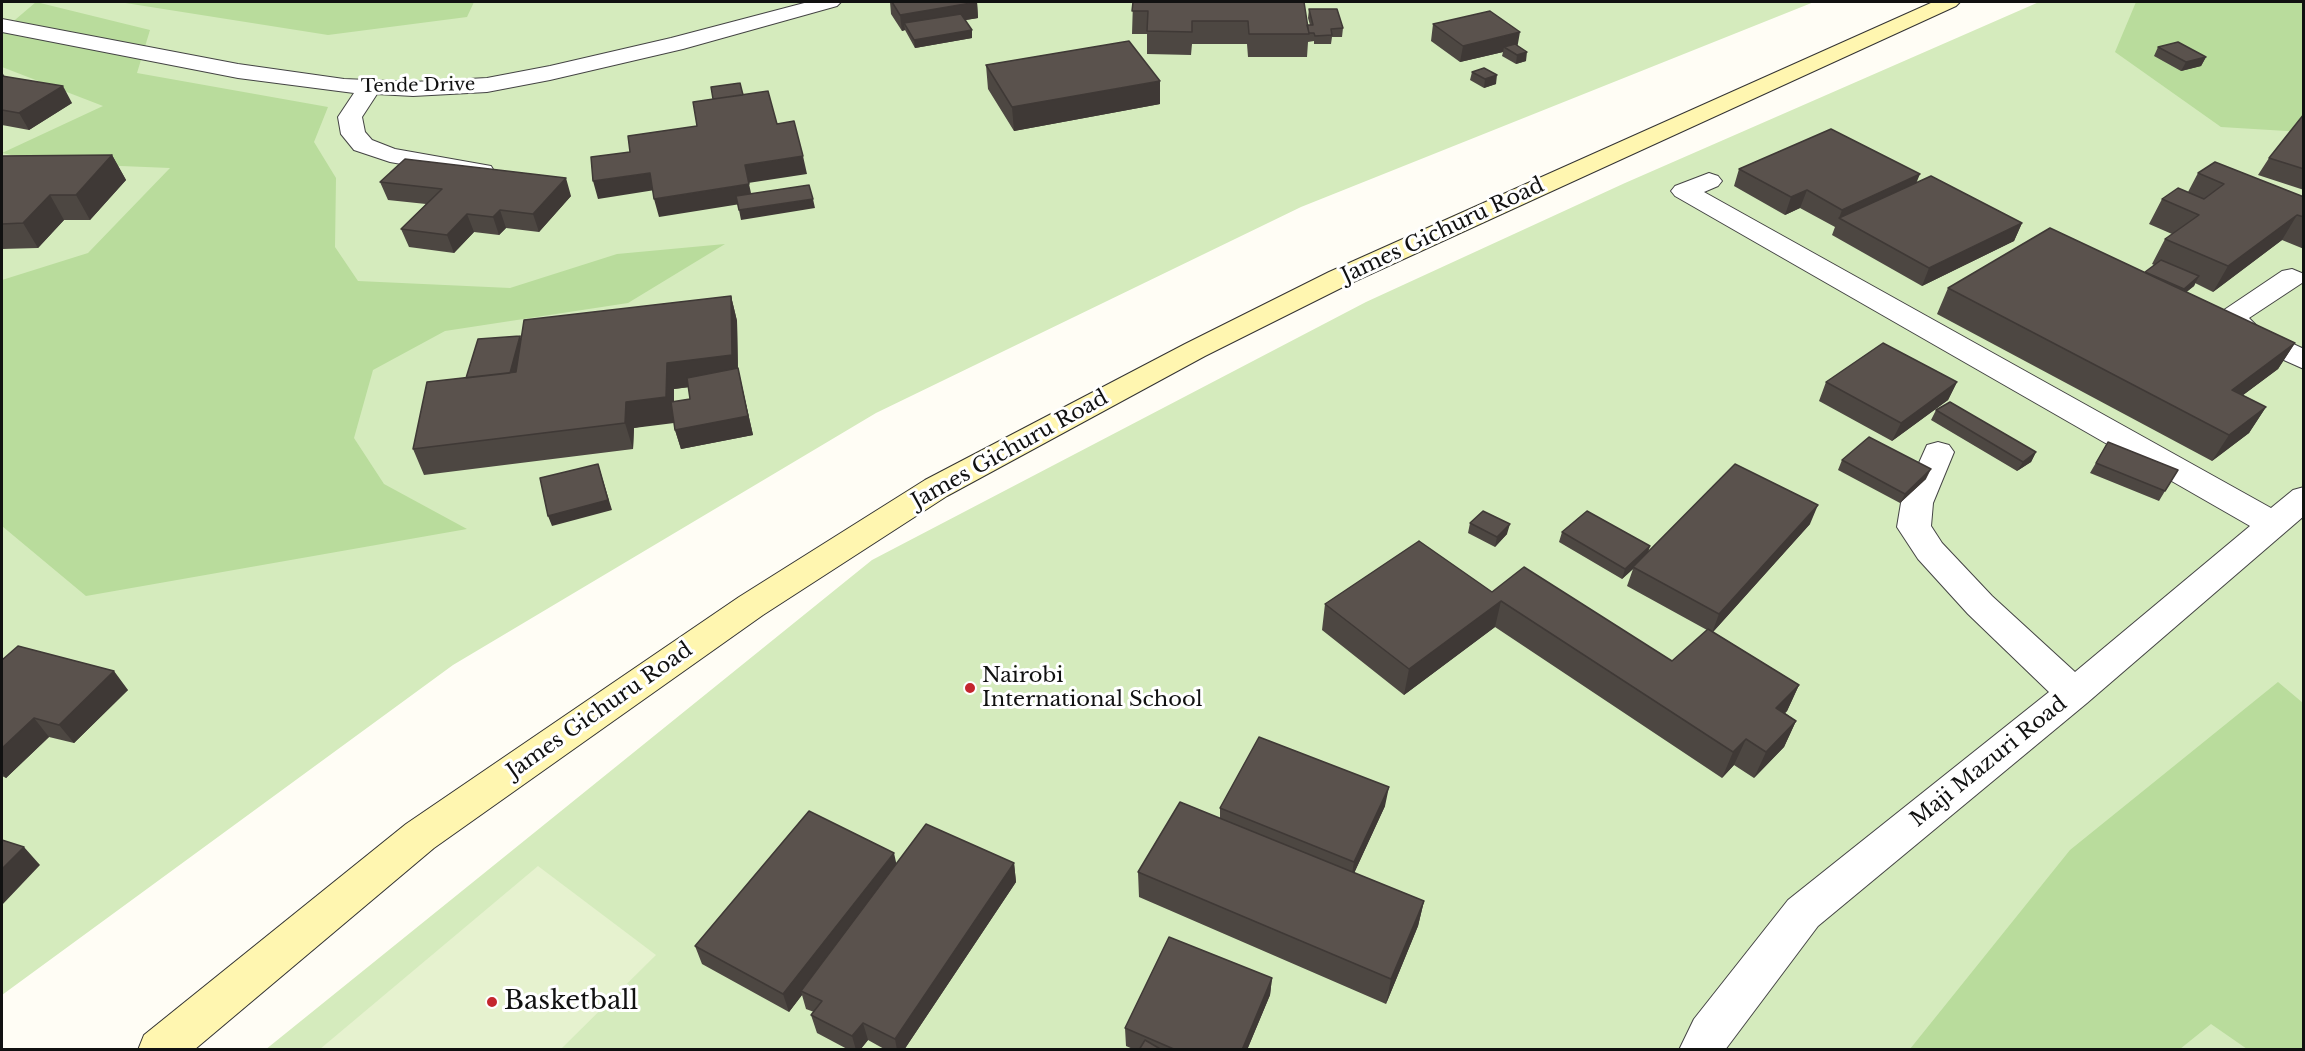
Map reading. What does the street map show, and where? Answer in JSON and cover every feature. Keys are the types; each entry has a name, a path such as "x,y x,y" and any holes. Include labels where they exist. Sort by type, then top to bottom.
{"main road":[{"name":"James Gichuru Road","path":"160,1050 420,836 751,606 936,488 1195,350 1339,278 1949,2"}],"street":[{"name":"Tende Drive","path":"2,26 238,71 344,86 413,89 487,85 675,44 831,2"},
{"path":"370,87 350,117 353,134 363,145 390,155 507,176"},
{"path":"1709,181 1684,191 2273,524"},
{"path":"2292,277 2234,316 2239,325 2249,334 2304,360"},
{"path":"1938,452 1917,503 1914,527 1930,551 1980,605 2074,693"},
{"name":"Maji Mazuri Road","path":"1701,1050 1710,1034 1803,913 2074,693 2304,498"}],"green space":[{"path":"2,2 1814,2 1301,207 876,413 453,665 2,995"},
{"path":"36,2 150,30 137,73 328,107 314,142 336,178 335,247 358,281 510,288 617,254 725,244 628,303 445,331 373,370 354,438 384,484 467,529 86,596 2,526 2,280 88,253 170,168 47,163 2,153 103,106 2,67 2,31"},
{"path":"119,2 474,2 467,17 328,35"},
{"path":"2039,2 2303,2 2303,1049 265,1050 872,560 1366,302 1625,183"},
{"path":"2136,2 2303,2 2303,132 2221,127 2115,52"},
{"path":"2278,682 2303,703 2303,1049 2247,1049 2211,1024 2180,1049 1910,1049 2070,850"},
{"name":"Basketball","path":"538,866 656,955 561,1049 320,1049"}],"building":[{"path":"892,2 977,2 900,15"},
{"path":"1133,2 1304,2 1309,34 1249,34 1248,21 1192,21 1192,32 1147,31 1148,11 1132,11"},
{"path":"1309,9 1337,9 1343,28 1331,29 1332,35 1315,36 1314,33 1309,33 1307,25 1313,25"},
{"path":"1490,11 1520,32 1463,46 1433,24"},
{"path":"961,14 972,30 914,40 904,23"},
{"path":"1129,41 1160,81 1012,107 986,65"},
{"path":"2178,42 2206,57 2186,62 2158,47"},
{"path":"1515,44 1527,52 1517,55 1504,47"},
{"path":"1484,68 1497,75 1485,79 1472,72"},
{"path":"2,76 63,86 19,113 2,110"},
{"path":"740,83 743,95 713,99 711,87"},
{"path":"768,91 777,124 794,121 803,156 745,165 749,184 654,199 650,173 593,181 591,157 630,152 628,136 697,126 693,102"},
{"path":"2304,114 2304,169 2269,158"},
{"path":"1831,129 1920,174 1842,210 1807,190 1791,197 1739,169"},
{"path":"112,155 76,195 50,195 23,223 2,224 2,156"},
{"path":"405,159 566,178 533,214 500,210 493,217 467,214 447,235 401,229 442,189 380,182"},
{"path":"2215,162 2304,197 2304,217 2297,215 2228,266 2165,239 2199,215 2162,199 2178,188 2204,199 2224,184 2198,173"},
{"path":"1931,176 2022,223 1929,268 1839,218"},
{"path":"809,185 813,199 739,210 736,196"},
{"path":"2050,228 2295,343 2232,390 2266,407 2229,435 1948,288"},
{"path":"2161,260 2199,276 2184,289 2145,272"},
{"path":"731,296 732,355 667,363 666,397 626,402 625,423 413,449 427,382 516,372 524,320"},
{"path":"520,336 510,373 466,378 478,339"},
{"path":"1883,343 1957,382 1901,423 1826,382"},
{"path":"738,368 748,416 675,430 671,402 690,399 687,378"},
{"path":"1950,402 2036,452 2023,462 1936,410"},
{"path":"1869,437 1931,469 1905,494 1842,460"},
{"path":"2108,442 2178,470 2165,491 2096,463"},
{"path":"598,464 608,500 548,516 540,478"},
{"path":"1735,464 1818,505 1719,614 1633,567"},
{"path":"1483,511 1510,524 1497,537 1470,523"},
{"path":"1587,511 1650,546 1625,569 1562,532"},
{"path":"1419,541 1492,592 1524,567 1672,661 1708,629 1799,685 1776,708 1796,721 1766,752 1746,739 1733,752 1501,601 1409,669 1325,604"},
{"path":"18,646 114,671 59,725 34,718 2,748 2,660"},
{"path":"1259,737 1389,787 1354,862 1220,808"},
{"path":"1180,802 1424,901 1391,979 1138,872"},
{"path":"809,811 894,853 783,994 695,946"},
{"path":"926,824 1014,863 895,1039 863,1023 852,1036 811,1015 822,1001 801,991"},
{"path":"2,840 24,847 2,869"},
{"path":"1169,937 1272,978 1242,1050 1176,1050 1125,1028"},
{"path":"1145,1040 1162,1050 1139,1050"}],"place":[{"name":"Nairobi International School","path":"970,688"},
{"name":"Basketball","path":"492,1002"}]}
